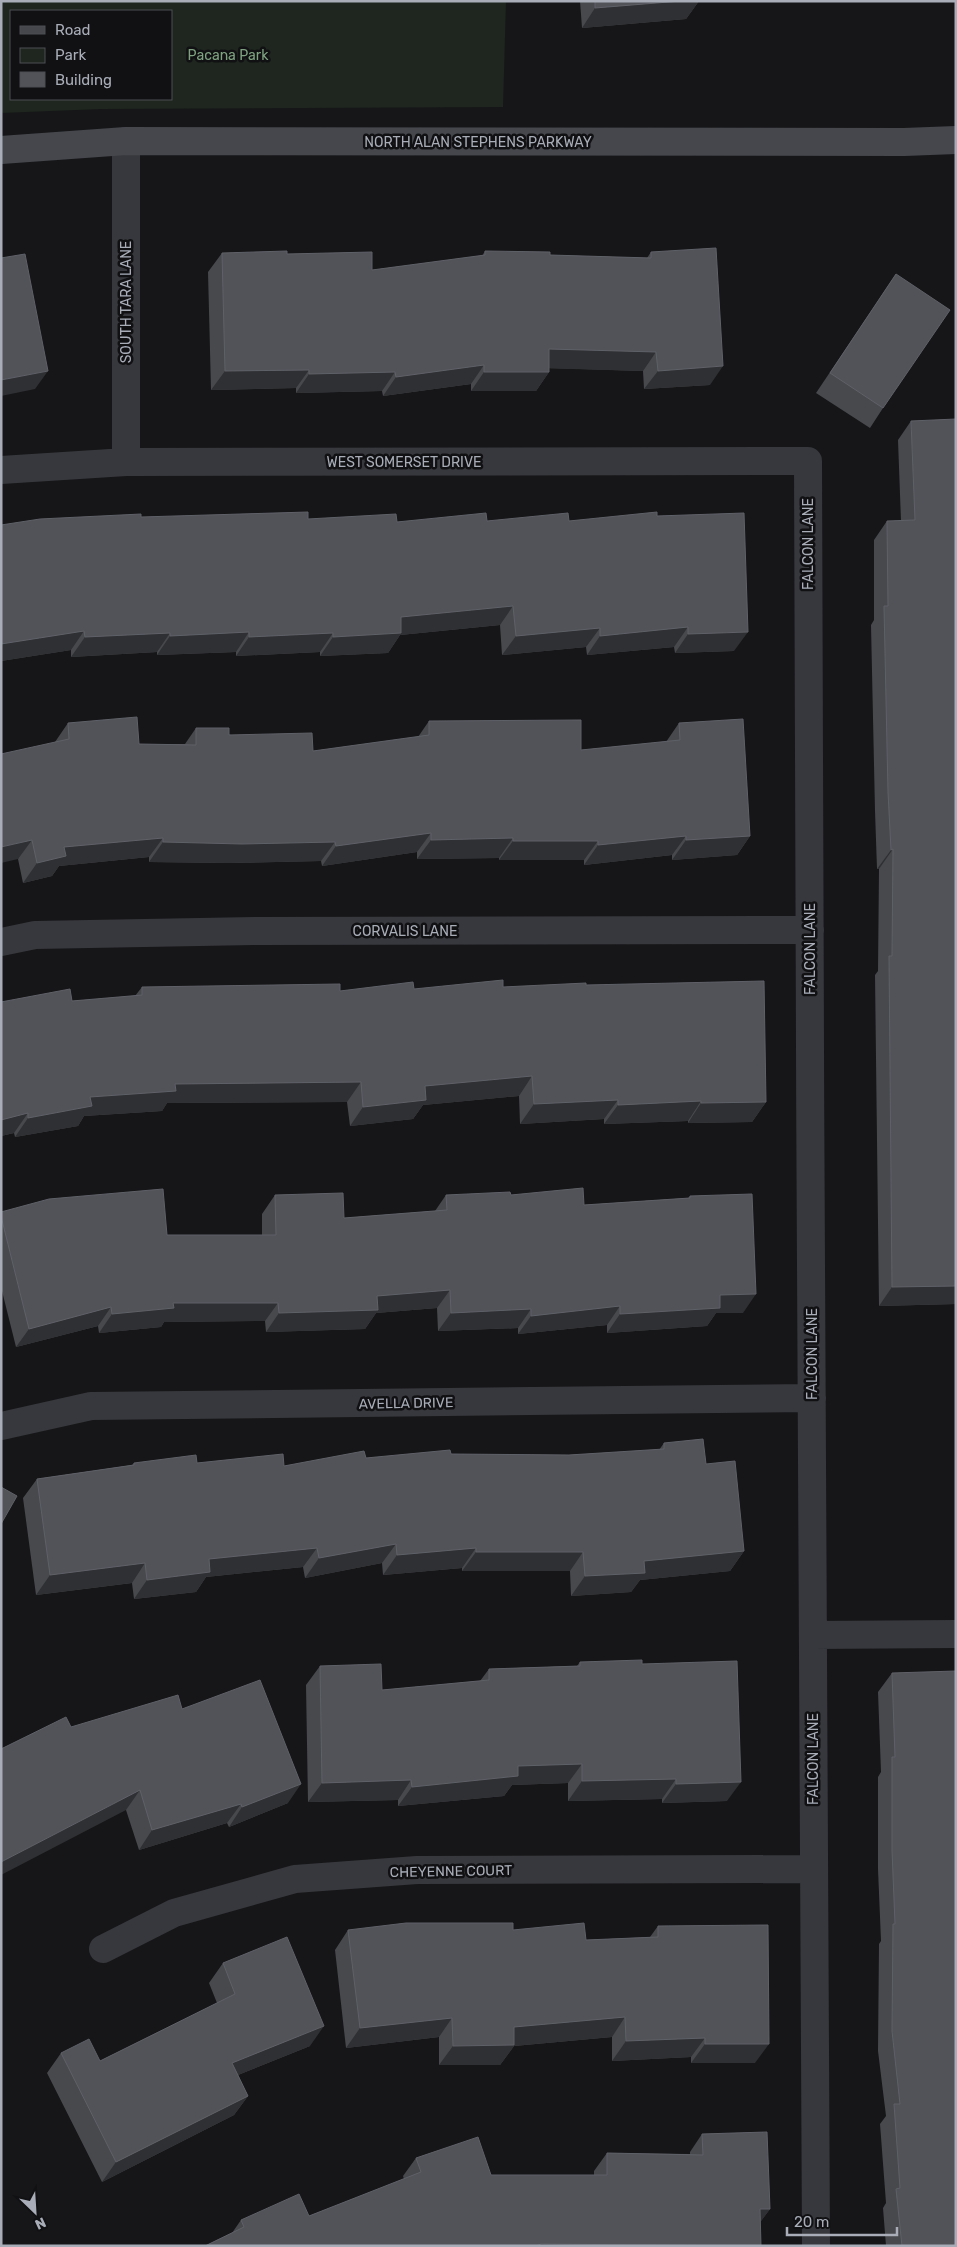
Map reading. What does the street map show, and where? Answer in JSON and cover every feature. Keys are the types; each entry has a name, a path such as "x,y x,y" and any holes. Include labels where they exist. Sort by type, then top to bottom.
{"street":[{"name":"NORTH ALAN STEPHENS PARKWAY","path":"1,150 126,141 904,142 956,140"},
{"name":"SOUTH TARA LANE","path":"126,141 126,462"},
{"name":"WEST SOMERSET DRIVE","path":"1,470 126,462 808,462"},
{"name":"FALCON LANE","path":"808,462 813,1635 812,1869 816,2246"},
{"name":"CORVALIS LANE","path":"1,942 35,935 254,931 810,930"},
{"name":"AVELLA DRIVE","path":"1,1426 91,1406 812,1398"},
{"path":"813,1635 956,1634"},
{"name":"CHEYENNE COURT","path":"103,1949 174,1913 295,1879 417,1870 812,1869"}],"green space":[{"name":"Pacana Park","path":"1,1 506,1 503,107 101,109 1,113"}],"building":[{"path":"595,1 681,1 595,8"},
{"path":"716,248 723,366 658,371 656,352 549,349 549,372 484,372 484,365 396,377 395,372 309,374 309,370 225,371 222,253 287,251 287,254 372,252 372,270 485,255 485,251 550,252 550,255 651,258 651,252"},
{"path":"25,254 48,371 1,380 1,258"},
{"path":"896,274 950,310 883,408 830,373"},
{"path":"956,419 956,1286 892,1287 889,956 892,956 893,849 891,850 888,792 884,606 888,606 887,521 915,520 911,421"},
{"path":"308,512 308,519 396,514 397,522 486,513 487,521 568,513 569,521 657,512 657,516 744,513 748,632 688,634 688,627 600,636 600,628 516,636 513,606 401,617 401,633 333,637 333,633 249,637 249,632 170,636 170,633 85,637 84,631 1,644 1,525 40,519 141,514 141,517"},
{"path":"137,717 139,744 196,745 196,728 229,728 229,735 312,733 313,751 429,735 429,721 581,720 581,750 680,740 679,723 743,719 750,836 686,840 686,836 598,845 598,841 513,841 513,838 431,840 431,833 336,846 335,842 242,844 163,842 163,838 64,847 66,856 37,863 32,840 1,847 1,754 69,739 68,723"},
{"path":"503,980 503,987 586,983 586,985 764,981 766,1102 701,1103 701,1101 618,1105 618,1100 534,1104 532,1076 425,1086 426,1100 363,1107 361,1082 175,1084 176,1091 90,1097 92,1106 28,1118 28,1113 1,1120 1,1002 70,989 72,1001 142,995 142,987 340,984 340,991 413,982 414,989"},
{"path":"583,1188 584,1205 690,1198 690,1196 752,1194 756,1294 720,1295 720,1308 620,1314 620,1306 531,1316 531,1309 451,1313 450,1290 377,1296 378,1310 279,1313 278,1303 173,1303 174,1308 112,1314 111,1307 29,1329 1,1216 1,1212 49,1199 163,1189 167,1235 276,1235 275,1195 343,1193 344,1218 447,1210 446,1195 510,1192 511,1195"},
{"path":"703,1439 706,1464 735,1461 744,1551 644,1561 645,1573 585,1576 583,1552 476,1552 476,1548 397,1555 396,1544 319,1558 317,1548 209,1559 210,1572 147,1580 145,1563 50,1575 37,1479 196,1455 197,1463 283,1454 284,1466 364,1451 366,1458 450,1450 451,1454 569,1455 664,1449 664,1443"},
{"path":"1,1487 17,1496 1,1524"},
{"path":"642,1660 642,1664 737,1661 741,1782 676,1784 676,1779 582,1781 582,1764 518,1766 518,1776 412,1787 411,1780 322,1783 320,1666 381,1664 382,1690 489,1680 489,1669 580,1666 580,1662"},
{"path":"956,1671 956,2246 902,2246 896,2189 900,2188 894,2104 900,2104 892,2031 893,1924 895,1924 892,1850 892,1757 895,1757 892,1673"},
{"path":"260,1680 301,1784 242,1807 241,1804 152,1830 140,1790 1,1862 1,1749 66,1717 71,1727 178,1695 182,1709"},
{"path":"406,1923 513,1923 513,1930 584,1923 586,1940 658,1937 658,1926 768,1925 769,2044 705,2044 705,2038 626,2041 625,2017 514,2027 514,2045 453,2046 452,2018 360,2028 348,1930"},
{"path":"287,1937 324,2026 232,2063 248,2096 116,2162 61,2053 89,2039 100,2061 235,1994 223,1963"},
{"path":"767,2132 770,2209 760,2209 761,2246 541,2244 535,2246 205,2246 244,2227 241,2220 299,2194 309,2216 421,2172 416,2158 478,2137 491,2175 607,2175 607,2153 703,2155 702,2134"}]}
